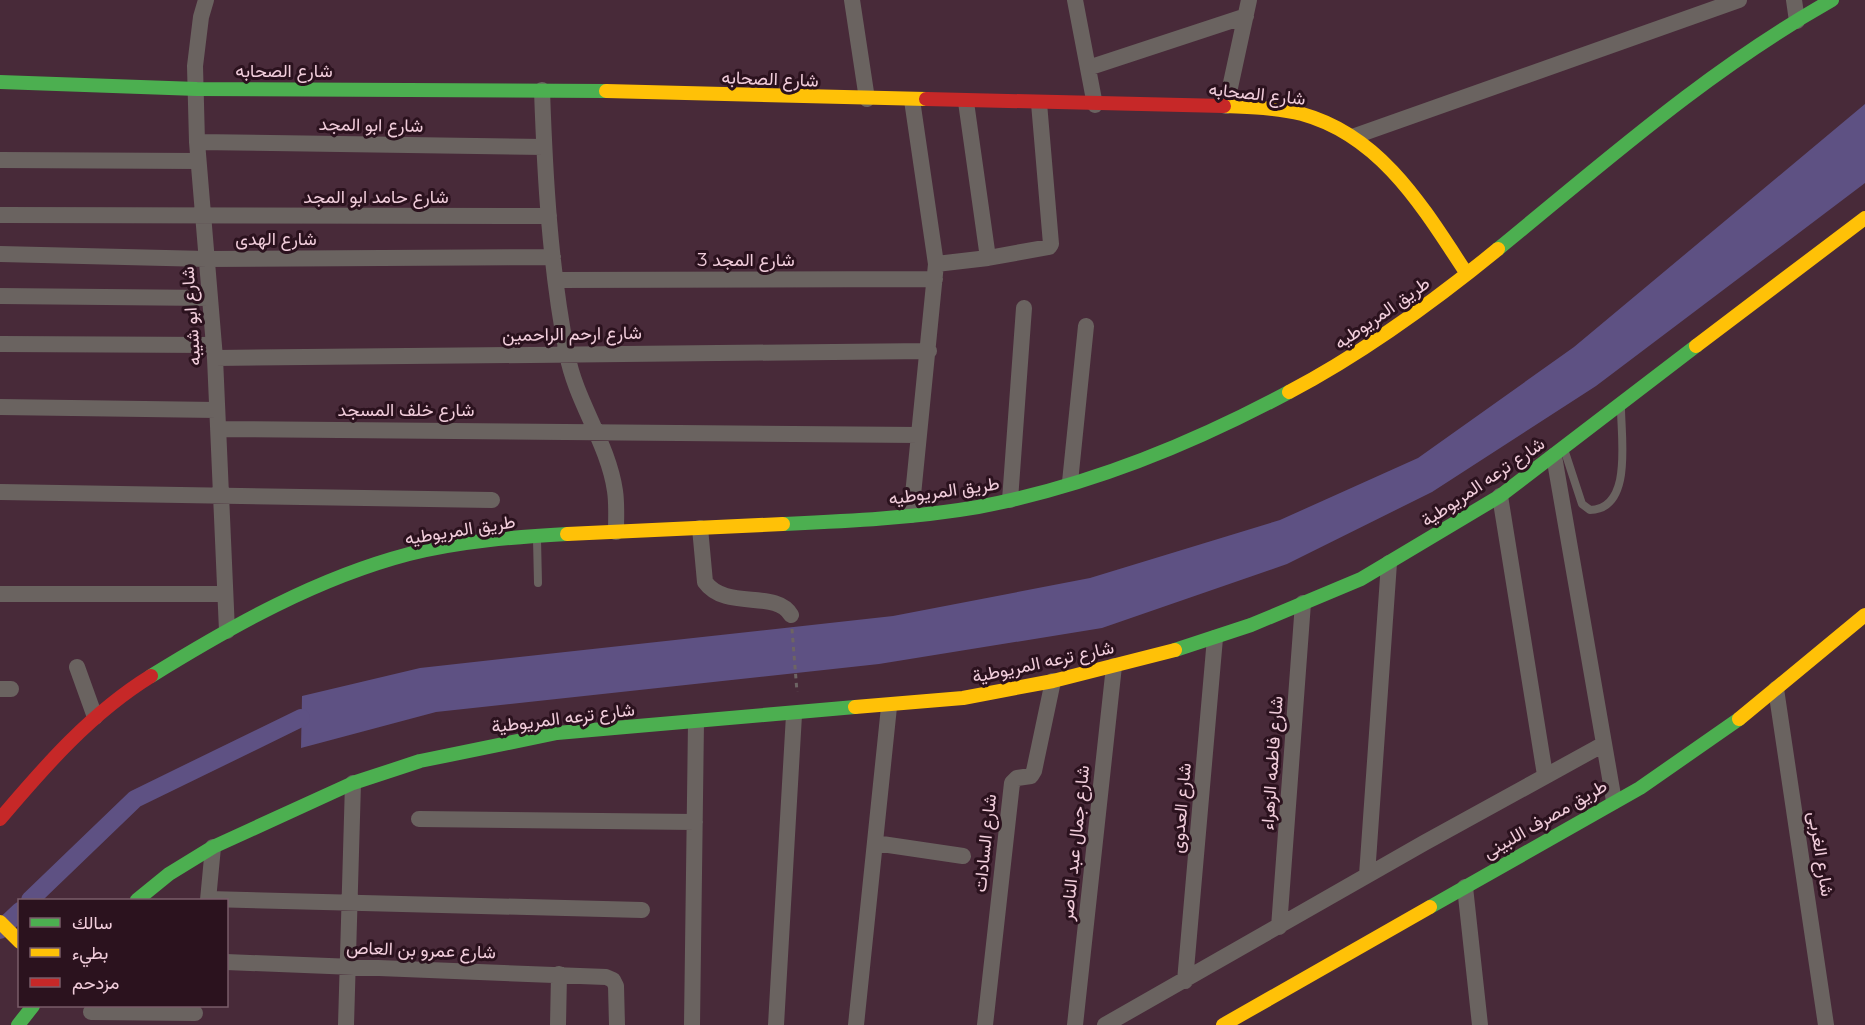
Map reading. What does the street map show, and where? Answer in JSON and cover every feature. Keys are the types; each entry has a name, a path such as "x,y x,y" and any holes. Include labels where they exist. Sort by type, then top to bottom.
{"street":[{"name":"شارع ابو شيبه","path":"206,0 196,56 197,142 214,352 226,631"},
{"path":"852,0 867,99"},
{"path":"1077,0 1095,105"},
{"path":"1355,136 1738,0"},
{"path":"1794,0 1797,21"},
{"name":"طريق المريوطيه","path":"0,819 68,741 95,717 154,674 274,605 338,578 396,558 440,548 537,537 911,515 1010,500 1070,482 1195,438 1236,421 1304,387 1372,345 1467,274 1659,115 1826,1"},
{"path":"1088,68 1247,8"},
{"path":"1226,106 1247,8"},
{"name":"شارع الصحابه","path":"0,82 197,89 542,90 1039,104 1226,106 1304,115 1355,136 1389,165 1406,184 1467,274"},
{"path":"542,90 549,216 567,354 574,382 594,430 615,491 616,532"},
{"path":"911,515 935,272 912,100"},
{"path":"966,102 988,258"},
{"name":"شارع المجد 3","path":"557,280 935,272 988,258 1048,247 1051,244 1039,104"},
{"name":"شارع ابو المجد","path":"197,142 544,147"},
{"path":"0,160 198,161"},
{"name":"شارع حامد ابو المجد","path":"0,215 549,216"},
{"name":"شارع ترعه المريوطية","path":"138,899 169,874 213,847 353,783 420,761 488,745 557,733 889,707 963,698 1053,681 1215,638 1304,603 1361,579 1500,496 1865,219"},
{"name":"شارع الهدى","path":"0,254 207,259 553,257"},
{"path":"0,296 210,298"},
{"path":"1010,500 1024,308"},
{"path":"1070,482 1086,326"},
{"name":"شارع ارحم الراحمين","path":"0,344 214,352 567,354 929,351"},
{"path":"0,408 217,410"},
{"name":"شارع خلف المسجد","path":"218,429 594,430 919,435"},
{"path":"1559,452 1614,801"},
{"path":"0,492 492,500"},
{"path":"1500,496 1545,776"},
{"path":"700,528 705,582 709,588 724,597 781,604 791,615"},
{"path":"1367,875 1389,563"},
{"path":"0,594 224,594"},
{"name":"شارع فاطمه الزهراء","path":"1279,927 1304,603"},
{"name":"طريق مصرف اللبينى","path":"1223,1025 1640,788 1776,689 1865,615"},
{"name":"شارع العدوى","path":"1185,981 1215,638"},
{"name":"شارع جمال عبد الناصر","path":"1075,1025 1114,666"},
{"path":"77,667 95,717"},
{"name":"شارع السادات","path":"985,1025 1012,783 1017,778 1031,776 1034,771 1053,681"},
{"name":"شارع الغربى","path":"1776,689 1826,1025"},
{"path":"856,1025 889,707"},
{"path":"776,1025 794,715"},
{"path":"692,1025 696,722"},
{"name":"طريق مصرف اللبينى","path":"1105,1025 1367,875 1604,744"},
{"path":"346,1025 353,783"},
{"path":"419,819 695,822"},
{"path":"875,843 963,856"},
{"path":"208,899 213,847"},
{"path":"1466,886 1480,1025"},
{"path":"228,900 642,910"},
{"path":"0,922 18,940"},
{"name":"شارع عمرو بن العاص","path":"228,962 559,975 613,980 616,986 616,1025"},
{"path":"558,1025 559,975"},
{"path":"18,1025 32,1007"},
{"path":"91,1012 195,1015"}],"lane":[{"path":"1559,452 1582,504 1590,510 1600,510 1609,504 1618,492 1621,478 1621,405"},
{"path":"537,537 538,583"}],"path":[{"path":"791,615 796,677"}],"shaded area":[{"path":"1865,104 1865,183 1596,386 1432,492 1287,564 1102,628 879,664 436,712 301,748 302,696 420,668 893,616 1090,578 1280,520 1418,458 1574,347"}],"waterway":[{"path":"31,899 135,799 301,718"},
{"path":"0,930 18,913"}],"traffic: fast":[{"path":"1498,249 1659,117 1743,56 1832,0"},
{"path":"0,82 197,89 606,91"},
{"path":"1175,650 1251,625 1361,579 1500,496 1696,346"},
{"path":"783,524 930,514 978,507 1059,488 1138,462 1215,429 1289,392"},
{"path":"151,676 276,605 341,576 375,564 448,546 508,538 567,534"},
{"path":"138,899 169,874 213,847 353,783 420,761 557,733 855,707"},
{"path":"1430,907 1640,788 1739,719"},
{"path":"18,1025 32,1007"}],"traffic: slow":[{"path":"606,91 926,99"},
{"path":"1224,106 1254,107 1302,114 1330,125 1355,139 1378,157 1398,178 1417,201 1467,274"},
{"path":"1696,346 1865,218"},
{"path":"1289,392 1344,361 1397,326 1498,249"},
{"path":"567,534 783,524"},
{"path":"1739,719 1865,615"},
{"path":"855,707 963,698 1053,681 1175,650"},
{"path":"1223,1025 1430,907"},
{"path":"0,922 18,940"}],"traffic: jam":[{"path":"926,99 1224,106"},
{"path":"0,819 52,760 108,706 151,676"}]}
